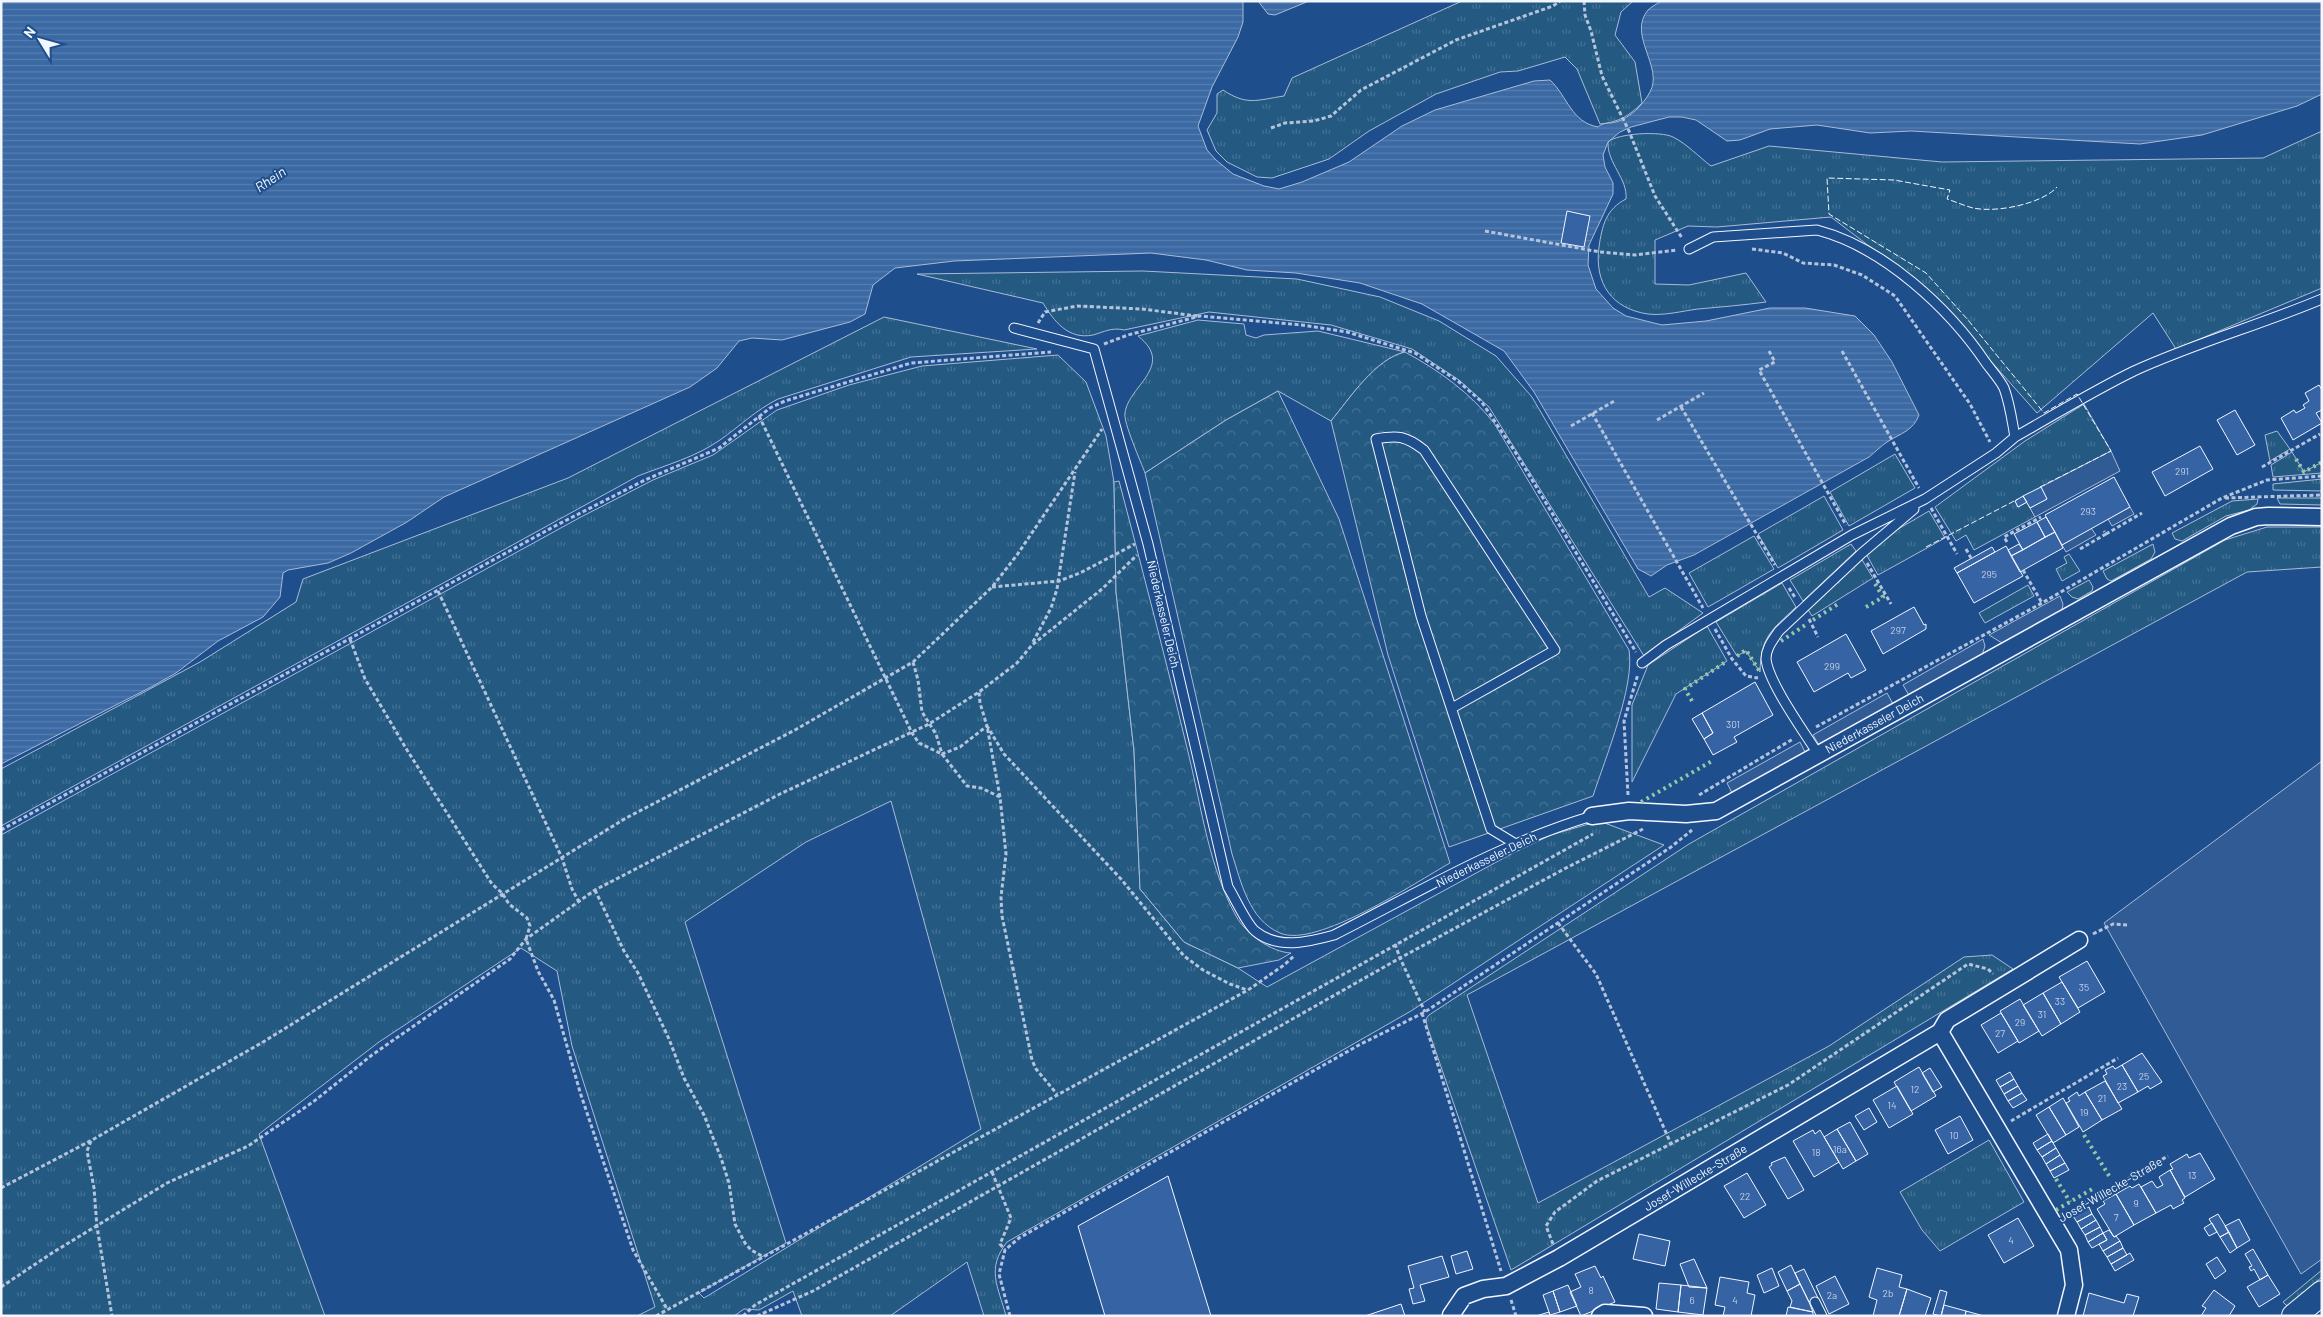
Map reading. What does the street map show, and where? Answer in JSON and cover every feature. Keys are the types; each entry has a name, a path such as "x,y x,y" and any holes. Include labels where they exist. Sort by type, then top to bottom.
{"main road":[{"path":"2294,1316 2322,1293"}],"street":[{"name":"Niederkasseler Deich","path":"1592,816 1629,811 1666,814 1716,811 2231,526 2256,517 2322,516"},
{"name":"Josef-Willecke-Straße","path":"1451,1315 1464,1296 1483,1289 1506,1286 1559,1258 1940,1032 1947,1020 2079,940"},
{"name":"Josef-Willecke-Straße","path":"1940,1032 2069,1250 2074,1284 2066,1316"},
{"path":"1600,1316 1605,1313 1622,1313 1644,1316"}],"lane":[{"path":"1690,249 1713,236 1817,230 1833,234 1868,253 1912,281 1935,302 1980,353 2003,388 2011,414 2015,437"},
{"path":"1642,663 1666,645 1844,540 1925,499 1996,452 2015,437 2134,372 2188,348 2279,317 2322,299"},
{"path":"1014,328 1094,349"},
{"name":"Niederkasseler Deich","path":"1094,349 1148,544 1228,887 1254,930 1277,942 1306,943 1334,935 1514,843 1550,828 1592,816"},
{"path":"1452,708 1554,650 1424,450 1410,439 1394,436 1376,439 1421,616 1491,828 1514,843"},
{"path":"1818,754 1773,680 1766,658 1770,645 1779,632 1862,554 1925,499"},
{"path":"1815,1302 1822,1316"}],"path":[{"path":"1271,128 1285,123 1314,121 1331,116 1361,90 1384,76 1456,40 1553,6 1560,1"},
{"path":"1485,231 1570,248 1635,255 1690,249 1655,196 1602,76 1591,31 1585,16 1584,1"},
{"path":"1745,249 1784,253 1803,263 1834,265 1862,275 1895,296 1970,404 1996,452"},
{"path":"1024,331 1037,323 1045,312 1077,306 1142,309 1302,325 1347,332 1415,353 1458,381 1481,401 1514,450 1642,663 1624,721 1629,811"},
{"path":"1094,349 1128,335 1200,316"},
{"path":"1842,351 1918,486"},
{"path":"1,830 645,480 719,448 770,408 911,363 1056,352"},
{"path":"1769,352 1775,362 1760,370 1847,528"},
{"path":"1657,420 1704,393"},
{"path":"1571,426 1616,400"},
{"path":"1681,407 1778,571"},
{"path":"1592,413 1706,613"},
{"path":"759,416 912,733 919,743 942,754 960,747 987,726"},
{"path":"1,1188 92,1140 262,1042 626,818 795,730 913,662 992,587 1076,470 1111,416"},
{"path":"2262,467 2320,434"},
{"path":"1032,645 1051,608 1059,581 1076,470"},
{"path":"757,1316 813,1291 1400,958 1564,869 1638,832 1805,732 2042,603 2222,498 2267,480 2322,476"},
{"path":"2222,498 2322,495"},
{"path":"1932,510 1957,554"},
{"path":"2080,549 2105,532 2142,513"},
{"path":"2007,542 2004,537 2041,517"},
{"path":"992,587 1059,581 1080,573 1136,543 1148,544"},
{"path":"1,1287 52,1252 97,1227 167,1182 248,1146 314,1102 372,1055 510,958 526,939 595,890 796,786 912,733 979,692 1017,663 1032,645 1102,589 1148,544"},
{"path":"1966,549 1971,558"},
{"path":"1864,558 1891,604"},
{"path":"2023,570 2042,603"},
{"path":"1785,583 1800,604"},
{"path":"438,591 470,664 562,858 572,889 579,902"},
{"path":"1810,621 1818,637"},
{"path":"1713,625 1732,659 1746,676 1773,680"},
{"path":"350,639 365,680 402,743 482,870 509,904 527,918 530,926 526,939 538,970 554,1000 580,1092 633,1250 667,1309"},
{"path":"913,662 918,680 922,712 936,734 942,754 967,786 980,788 1000,797"},
{"path":"979,692 1000,797 1006,854 1001,897 1002,916 1032,1060 1036,1069 1057,1094"},
{"path":"987,726 1004,754 1121,879 1184,956 1203,970 1230,984 1248,990"},
{"path":"1010,1316 999,1274 1005,1250 1019,1238 1359,1045 1423,1012 1671,847 1716,811"},
{"path":"743,1316 755,1305 786,1287 1603,828 1611,813"},
{"path":"595,890 624,950 638,973 669,1039 684,1078 704,1115 729,1183 735,1224 751,1250 763,1256"},
{"path":"1558,923 1596,974 1671,1144"},
{"path":"2079,940 2113,924 2127,925"},
{"path":"656,1316 1248,990 1284,966 1306,943"},
{"path":"1396,944 1423,1012 1516,1316"},
{"path":"1559,1258 1546,1226 1554,1212 1598,1181 1788,1085 1968,964 1988,969 2005,985"},
{"path":"1997,1129 2118,1058"},
{"path":"92,1140 88,1151 94,1188 97,1227 112,1316"},
{"name":"Josef-Willecke-Straße","path":"2052,1222 2168,1156"},
{"path":"992,1172 1011,1218 1000,1244 1005,1250"}],"green space":[{"path":"1462,1 1633,1 1621,12 1615,35 1635,62 1642,103 1623,118 1600,124 1577,69 1565,57 1518,71 1500,72 1436,94 1369,131 1329,159 1272,178 1257,177 1227,162 1216,151 1207,130 1217,113 1217,94 1223,90 1246,100 1284,96 1292,78"},
{"path":"2322,131 2322,288 2176,349 2153,313 2037,413 1929,292 1831,217 1717,227 1688,226 1655,240 1655,284 1689,285 1746,273 1766,302 1667,314 1648,314 1635,311 1615,300 1608,292 1599,272 1599,247 1606,219 1619,203 1626,199 1624,185 1611,157 1608,142 1630,135 1659,134 1673,137 1711,166 1769,146 1942,162 2263,158"},
{"path":"1143,271 1297,279 1380,297 1439,321 1496,356 1532,397 1649,597 1665,588 1703,613 1644,656 1489,407 1459,380 1412,349 1331,325 1209,312 1124,330 1112,329 1093,335 1076,335 1063,328 1043,303 917,274"},
{"path":"884,317 1037,349 911,357 778,399 755,413 711,446 691,456 638,476 1,826 1,769 200,662 296,602 303,579 568,478"},
{"path":"1198,320 1244,324 1246,335 1256,338 1264,335 1318,331 1405,352 1383,362 1373,371 1331,421 1278,391 1226,420 1145,473 1125,418 1128,403 1147,376 1151,366 1152,357 1148,347 1138,336"},
{"path":"1405,352 1453,383 1494,423 1629,650 1628,683 1618,723 1593,796 1449,847 1388,655 1331,421 1373,371 1383,362"},
{"path":"1058,355 1086,382 1106,436 1114,482 1116,592 1134,751 1140,889 1184,942 1238,968 1267,987 1513,853 1551,835 1599,821 1664,845 1411,1011 1007,1242 995,1269 997,1287 1006,1316 984,1316 967,1262 890,1316 802,1316 793,1291 759,1310 744,1309 734,1316 637,1316 655,1307 572,1046 557,971 521,948 379,1042 259,1134 325,1316 1,1316 1,835 579,518 653,480 713,455 777,410 849,385 922,366","holes":["891,801 981,1129 704,1298 699,1293 786,1243 685,922 806,842"]},
{"path":"1278,391 1339,519 1450,863 1391,898 1341,923 1317,931 1296,935 1280,933 1269,927 1261,919 1248,899 1239,876 1232,854 1145,473 1226,420"},
{"path":"2084,404 2111,451 2015,501 2018,507 2027,502 2035,517 1974,550 1966,535 1956,541 1935,507 2025,441"},
{"path":"2277,431 2290,449 2270,461 2265,435"},
{"path":"2292,452 2304,472 2322,462 2322,473 2273,477 2271,465"},
{"path":"1895,454 1915,488 1849,526 1830,492"},
{"path":"2322,479 2322,491 2273,490 2273,484"},
{"path":"1119,481 1172,687 1207,838 1219,878 1240,923 1267,946 1291,953 1279,960 1238,968 1184,942 1140,889 1134,751 1116,592 1114,482"},
{"path":"1824,496 1843,530 1778,568 1758,534"},
{"path":"2277,498 2322,498 2322,505 2280,504"},
{"path":"2258,499 2257,504 2249,510 2226,516 2182,541 2175,539 2172,533 2232,501"},
{"path":"1929,511 1945,538 1878,575 1866,554 1893,532"},
{"path":"2267,527 2322,527 2322,567 2247,572 1467,995 1538,1203 1829,1046 1964,957 1992,955 2013,969 1511,1270 1427,1026 1426,1019 1429,1015 1689,844 2225,540"},
{"path":"1754,536 1774,569 1708,607 1689,573"},
{"path":"1851,544 1856,551 1803,601 1790,580"},
{"path":"2153,544 2155,552 2151,559 2111,581 2107,579 2103,571"},
{"path":"2069,554 2080,571 2062,581 2056,569 2067,563 2064,557"},
{"path":"1861,558 1873,578 1812,616 1807,608"},
{"path":"2089,580 2093,587 2092,591 2078,599 2072,597 2067,592"},
{"path":"1782,583 1796,607 1780,622 1765,642 1760,672 1746,651 1737,656 1716,622"},
{"path":"2028,585 2034,596 1985,623 1979,613"},
{"path":"1707,626 1727,661 1676,694 1632,782 1632,705 1648,665"},
{"path":"1989,1140 2024,1202 1940,1251 1922,1230 1900,1192"},
{"path":"2322,1270 2322,1277 2287,1306 2283,1302"}],"shaded area":[{"path":"2111,451 2120,471 2035,517 2030,508 2047,499 2041,487"},
{"path":"2130,507 2134,514 2112,526 2108,519"},
{"path":"2091,528 2096,535 2066,552 2062,545"},
{"path":"2060,596 2063,604 2062,610 2002,643 1989,635"},
{"path":"1983,639 1985,646 1982,655 1910,697 1903,685"},
{"path":"1887,693 1893,704 1819,745 1813,735"},
{"path":"1800,742 1806,754 1733,795 1727,783"},
{"path":"2322,761 2322,1259 2301,1274 2104,923"}],"water":[{"name":"Rhein","path":"1,1 1243,1 1243,22 1238,37 1212,87 1198,126 1207,150 1233,174 1264,186 1279,189 1302,182 1349,162 1402,126 1435,110 1534,81 1550,80 1576,114 1589,124 1598,127 1621,120 1636,110 1650,92 1653,72 1641,30 1648,10 1661,1 2322,1 2322,94 2297,106 2202,135 2140,144 1911,131 1870,133 1817,125 1770,129 1740,140 1727,141 1696,120 1682,117 1669,117 1631,127 1620,132 1608,142 1603,155 1605,167 1613,183 1613,194 1589,245 1588,265 1596,289 1613,308 1626,316 1662,325 1706,321 1770,308 1805,308 1855,316 1874,335 1892,362 1919,415 1910,428 1887,442 1869,457 1694,555 1667,565 1651,576 1638,569 1534,392 1504,351 1422,304 1360,283 1296,273 1247,270 1206,260 1151,253 954,261 895,268 873,285 865,314 850,322 782,340 752,338 739,341 717,368 690,387 444,497 407,522 351,553 328,563 288,570 283,573 280,597 263,617 218,641 176,673 153,686 1,764"},
{"path":"1258,1 1309,1 1275,15 1268,14"}],"building":[{"path":"1567,211 1590,216 1584,247 1561,243"},
{"path":"2319,385 2322,390 2322,410 2316,413 2322,423 2293,440 2281,418 2294,410 2296,413 2305,408 2303,405 2309,401 2305,393"},
{"path":"2235,410 2255,445 2237,455 2217,420"},
{"path":"2200,446 2213,469 2165,496 2152,472"},
{"path":"2114,477 2130,507 2062,545 2045,515"},
{"path":"2041,487 2047,499 2030,508 2023,496"},
{"path":"2023,496 2027,502 2018,507 2015,501"},
{"path":"2046,517 2055,532 2045,537 2037,522"},
{"path":"2037,522 2045,537 2023,550 2014,534"},
{"path":"2055,532 2063,548 2020,572 2011,556"},
{"path":"2019,544 2023,550 2011,556 2008,550"},
{"path":"2006,546 2023,576 1974,603 1957,573"},
{"path":"1992,547 1995,552 1957,573 1954,568"},
{"path":"1914,607 1924,625 1926,624 1926,629 1883,654 1871,631"},
{"path":"1846,634 1866,670 1851,678 1848,673 1814,692 1797,662"},
{"path":"1755,682 1773,715 1734,737 1737,742 1713,755 1704,739 1713,733 1702,713"},
{"path":"1702,713 1713,733 1704,739 1692,719"},
{"path":"2087,961 2105,992 2078,1008 2059,977"},
{"path":"2062,982 2080,1012 2061,1024 2043,993"},
{"path":"2043,993 2061,1024 2042,1036 2023,1005"},
{"path":"2020,999 2039,1031 2019,1043 2000,1011"},
{"path":"2001,1013 2018,1041 1998,1053 1981,1025"},
{"path":"2142,1053 2162,1082 2150,1089 2148,1086 2138,1092 2122,1065"},
{"path":"2122,1065 2138,1092 2118,1103 2103,1076 2107,1074 2105,1070 2113,1066 2115,1069"},
{"path":"1919,1067 1936,1096 1911,1111 1894,1082"},
{"path":"1930,1068 1942,1087 1933,1092 1922,1073"},
{"path":"2010,1072 2014,1079 2000,1087 1996,1080"},
{"path":"2014,1079 2018,1086 2004,1094 2000,1087"},
{"path":"2105,1081 2122,1109 2102,1120 2085,1092"},
{"path":"1897,1086 1913,1114 1889,1128 1873,1100"},
{"path":"2018,1086 2022,1093 2008,1101 2004,1094"},
{"path":"2077,1092 2079,1096 2085,1092 2102,1120 2083,1132 2066,1103 2070,1101 2068,1098"},
{"path":"2022,1093 2027,1100 2013,1108 2008,1101"},
{"path":"2063,1098 2079,1127 2066,1135 2049,1107"},
{"path":"2049,1107 2066,1135 2053,1143 2036,1115"},
{"path":"1869,1108 1877,1122 1864,1130 1855,1116"},
{"path":"1960,1116 1973,1140 1948,1154 1935,1130"},
{"path":"1850,1122 1868,1154 1856,1161 1837,1129"},
{"path":"1837,1129 1856,1161 1843,1169 1824,1137"},
{"path":"1813,1130 1815,1134 1820,1130 1839,1162 1814,1177 1793,1141"},
{"path":"2048,1134 2052,1141 2037,1150 2033,1143"},
{"path":"2052,1141 2056,1148 2042,1157 2037,1150"},
{"path":"2056,1148 2060,1155 2046,1164 2042,1157"},
{"path":"2200,1153 2215,1179 2185,1197 2170,1170 2173,1169 2170,1164 2187,1154 2189,1158"},
{"path":"2060,1155 2065,1163 2050,1171 2046,1164"},
{"path":"1785,1157 1804,1190 1788,1199 1769,1167 1772,1165 1771,1163"},
{"path":"2065,1163 2069,1170 2054,1178 2050,1171"},
{"path":"2170,1170 2185,1198 2182,1200 2184,1203 2173,1209 2171,1205 2156,1213 2141,1187 2152,1181 2157,1188 2163,1185 2159,1177"},
{"path":"1747,1173 1766,1205 1744,1218 1724,1186"},
{"path":"1168,1176 1211,1316 1105,1316 1078,1226"},
{"path":"2139,1184 2156,1213 2134,1225 2116,1194 2130,1186 2132,1188"},
{"path":"2116,1194 2134,1225 2114,1237 2097,1209 2105,1204 2103,1201"},
{"path":"2089,1207 2092,1214 2077,1222 2073,1216"},
{"path":"2092,1214 2096,1220 2081,1229 2077,1222"},
{"path":"2218,1214 2229,1232 2220,1237 2209,1219"},
{"path":"2018,1218 2034,1246 2004,1263 1988,1235"},
{"path":"2239,1219 2250,1240 2237,1248 2225,1226"},
{"path":"2096,1220 2100,1227 2085,1235 2081,1229"},
{"path":"2212,1223 2217,1232 2209,1236 2204,1228"},
{"path":"2100,1227 2103,1233 2088,1242 2085,1235"},
{"path":"2109,1230 2120,1241 2103,1251 2099,1244 2107,1240 2103,1233"},
{"path":"2229,1232 2237,1248 2230,1253 2220,1237"},
{"path":"2103,1233 2107,1240 2092,1248 2088,1242"},
{"path":"1639,1234 1670,1241 1665,1266 1633,1259"},
{"path":"2120,1241 2123,1248 2107,1257 2103,1251"},
{"path":"2123,1248 2127,1255 2111,1264 2107,1257"},
{"path":"2253,1249 2268,1275 2260,1280 2254,1269 2251,1271 2249,1267 2252,1266 2245,1254"},
{"path":"1467,1251 1473,1269 1456,1274 1451,1256"},
{"path":"2130,1253 2134,1260 2115,1271 2111,1264"},
{"path":"1442,1256 1449,1277 1420,1285 1425,1301 1413,1304 1409,1289 1414,1288 1408,1266"},
{"path":"2217,1257 2226,1271 2215,1279 2206,1264"},
{"path":"1694,1259 1707,1288 1689,1287 1680,1264"},
{"path":"1791,1265 1800,1284 1787,1291 1778,1272"},
{"path":"1595,1266 1601,1278 1603,1276 1615,1302 1581,1316 1570,1292 1581,1287 1575,1274"},
{"path":"1772,1268 1779,1286 1764,1293 1757,1275"},
{"path":"1877,1268 1902,1275 1899,1287 1907,1289 1899,1316 1873,1316 1877,1300 1869,1297"},
{"path":"1804,1269 1818,1298 1809,1302 1795,1273"},
{"path":"2268,1275 2280,1294 2259,1307 2247,1287"},
{"path":"1835,1276 1849,1304 1829,1314 1816,1286"},
{"path":"1720,1277 1749,1282 1747,1293 1755,1295 1751,1316 1723,1316 1725,1307 1715,1305"},
{"path":"1659,1283 1681,1285 1678,1312 1656,1309"},
{"path":"1800,1284 1813,1312 1790,1307 1792,1301 1787,1291"},
{"path":"1568,1285 1577,1306 1560,1312 1553,1291"},
{"path":"1681,1285 1707,1288 1703,1315 1678,1312"},
{"path":"1907,1289 1931,1298 1925,1316 1899,1316"},
{"path":"1940,1290 1947,1292 1941,1316 1933,1314"},
{"path":"2214,1290 2235,1306 2229,1316 2201,1316 2206,1308 2202,1306"},
{"path":"1553,1291 1560,1312 1550,1315 1543,1295"},
{"path":"2089,1293 2124,1303 2127,1294 2139,1297 2133,1316 2083,1316"},
{"path":"1401,1304 1405,1316 1365,1316"},
{"path":"1944,1305 1966,1311 1965,1316 1941,1316"},
{"path":"1788,1307 1813,1312 1813,1316 1786,1316"},
{"path":"1966,1311 1984,1316 1965,1316"},
{"path":"1549,1312 1550,1316 1536,1316"}],"hedge":[{"path":"2296,459 2304,472 2322,462"},
{"path":"1866,607 1883,597 1874,582"},
{"path":"1813,620 1838,604"},
{"path":"1781,641 1807,624"},
{"path":"1737,656 1746,650 1760,672"},
{"path":"1692,701 1685,689 1727,661"},
{"path":"1641,802 1712,761"},
{"path":"2084,1135 2111,1179"},
{"path":"2056,1179 2070,1202"},
{"path":"2056,1210 2094,1188"}],"fence":[{"path":"2040,487 2111,451 2077,394 2044,413 1968,320 1926,273 1829,214 1827,178 1894,180 1950,190 1947,199 1970,207 1983,209 2018,206 2041,198 2057,187"},
{"path":"1926,547 2018,499"}]}
